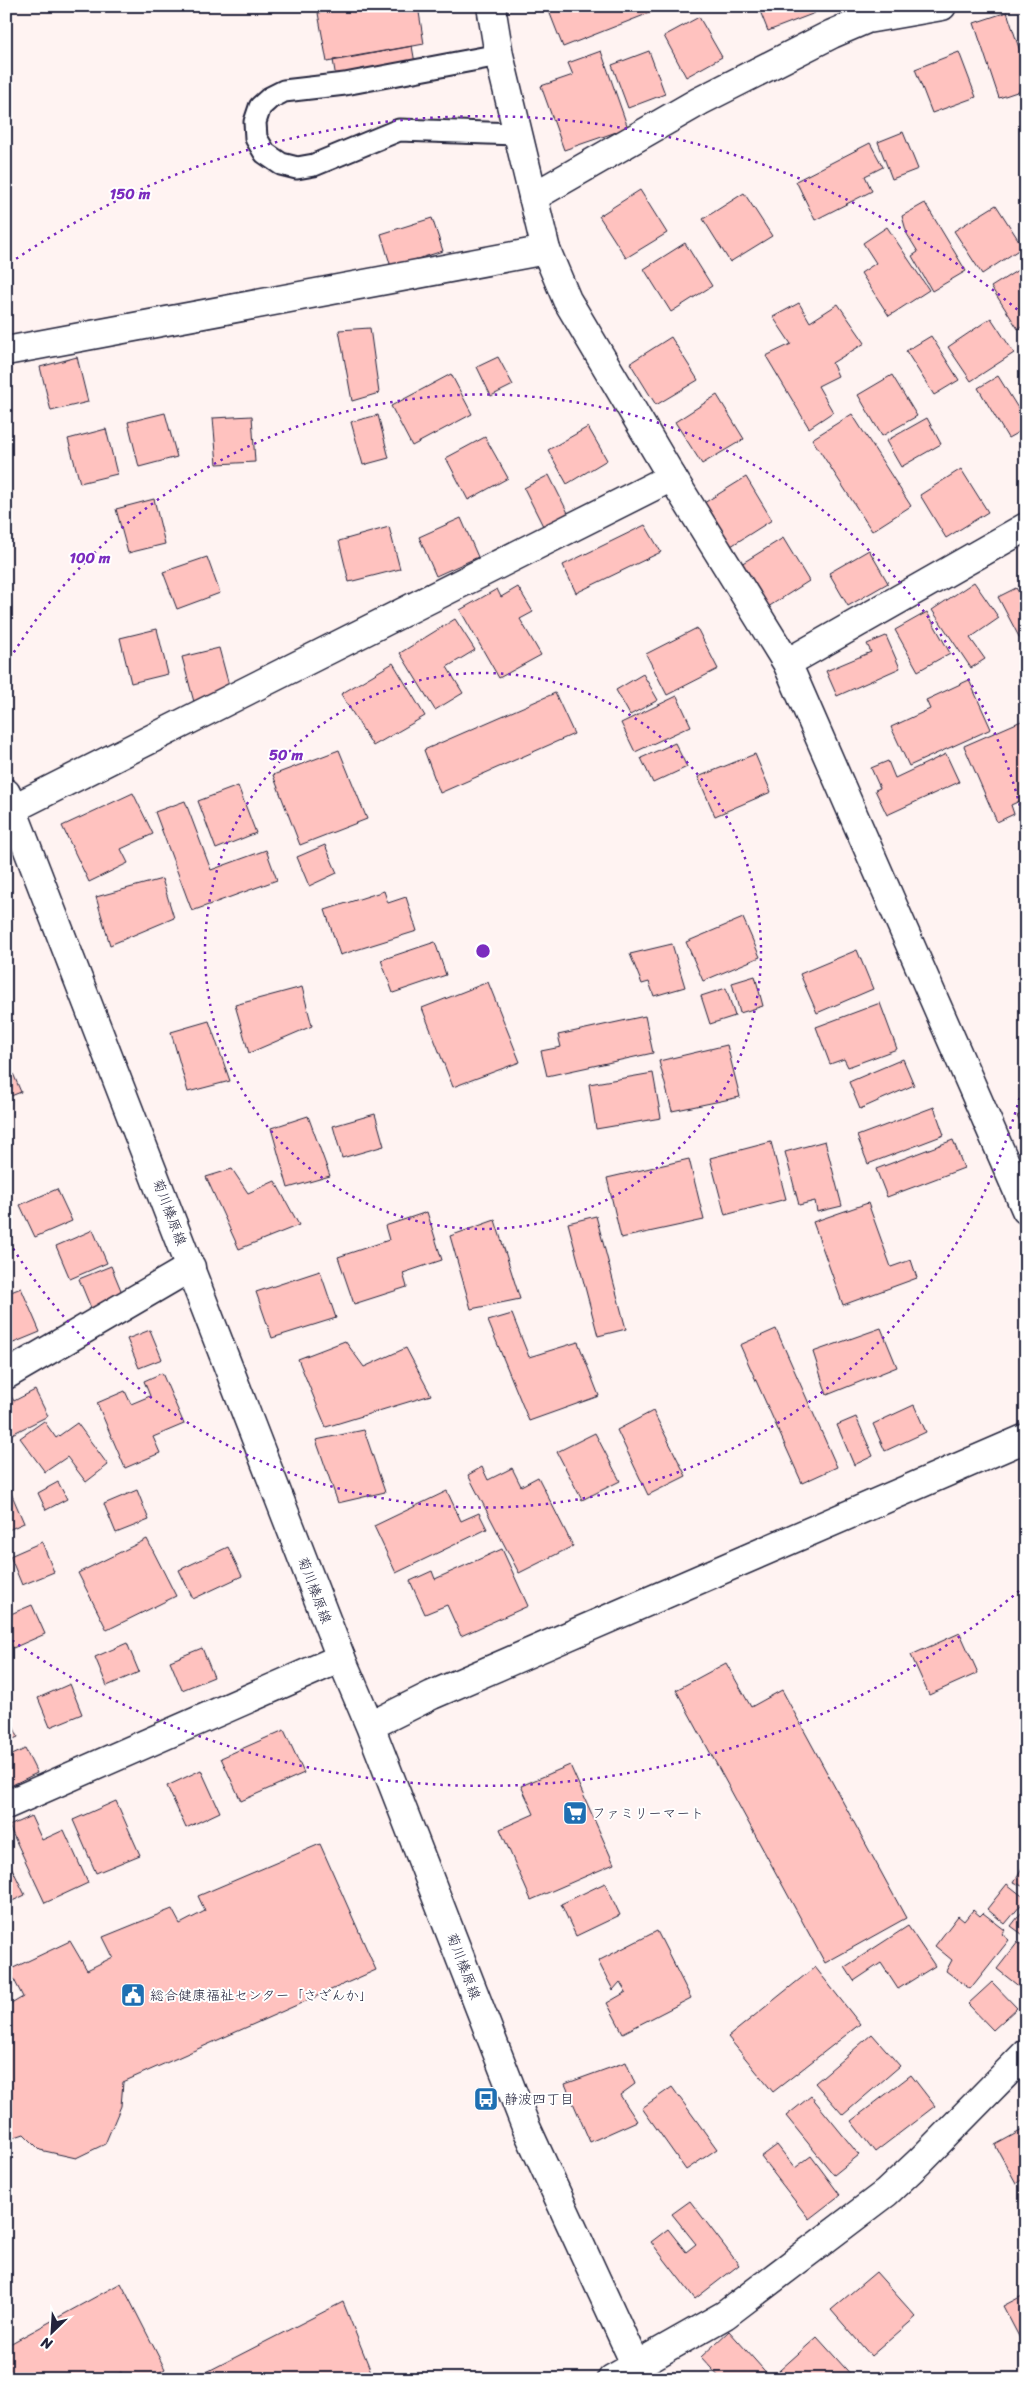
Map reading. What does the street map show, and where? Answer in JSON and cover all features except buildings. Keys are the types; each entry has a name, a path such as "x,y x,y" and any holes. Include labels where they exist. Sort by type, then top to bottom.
{"street":[{"path":"491,6 499,55 546,250 567,300 672,477 787,663 1026,1210"},
{"path":"533,197 700,101 832,34 867,19 942,6"},
{"path":"6,351 546,250"},
{"path":"8,805 672,477"},
{"path":"787,663 1026,527"},
{"name":"菊川榛原線","path":"8,805 191,1267 341,1658 370,1726 526,2127 629,2375"},
{"path":"6,1375 191,1267"},
{"path":"370,1726 432,1695 1026,1438"},
{"path":"6,1805 341,1658"},
{"path":"629,2375 725,2315 886,2193 1026,2053"}],"lane":[{"path":"499,55 360,82 284,91 270,98 260,107 254,122 256,138 265,153 281,164 297,168 314,165 399,130 518,134"}],"place":[{"name":"ファミリーマート","path":"575,1813"},
{"name":"総合健康福祉センター「さざんか」","path":"133,1995"},
{"name":"静波四丁目","path":"486,2099"}]}
